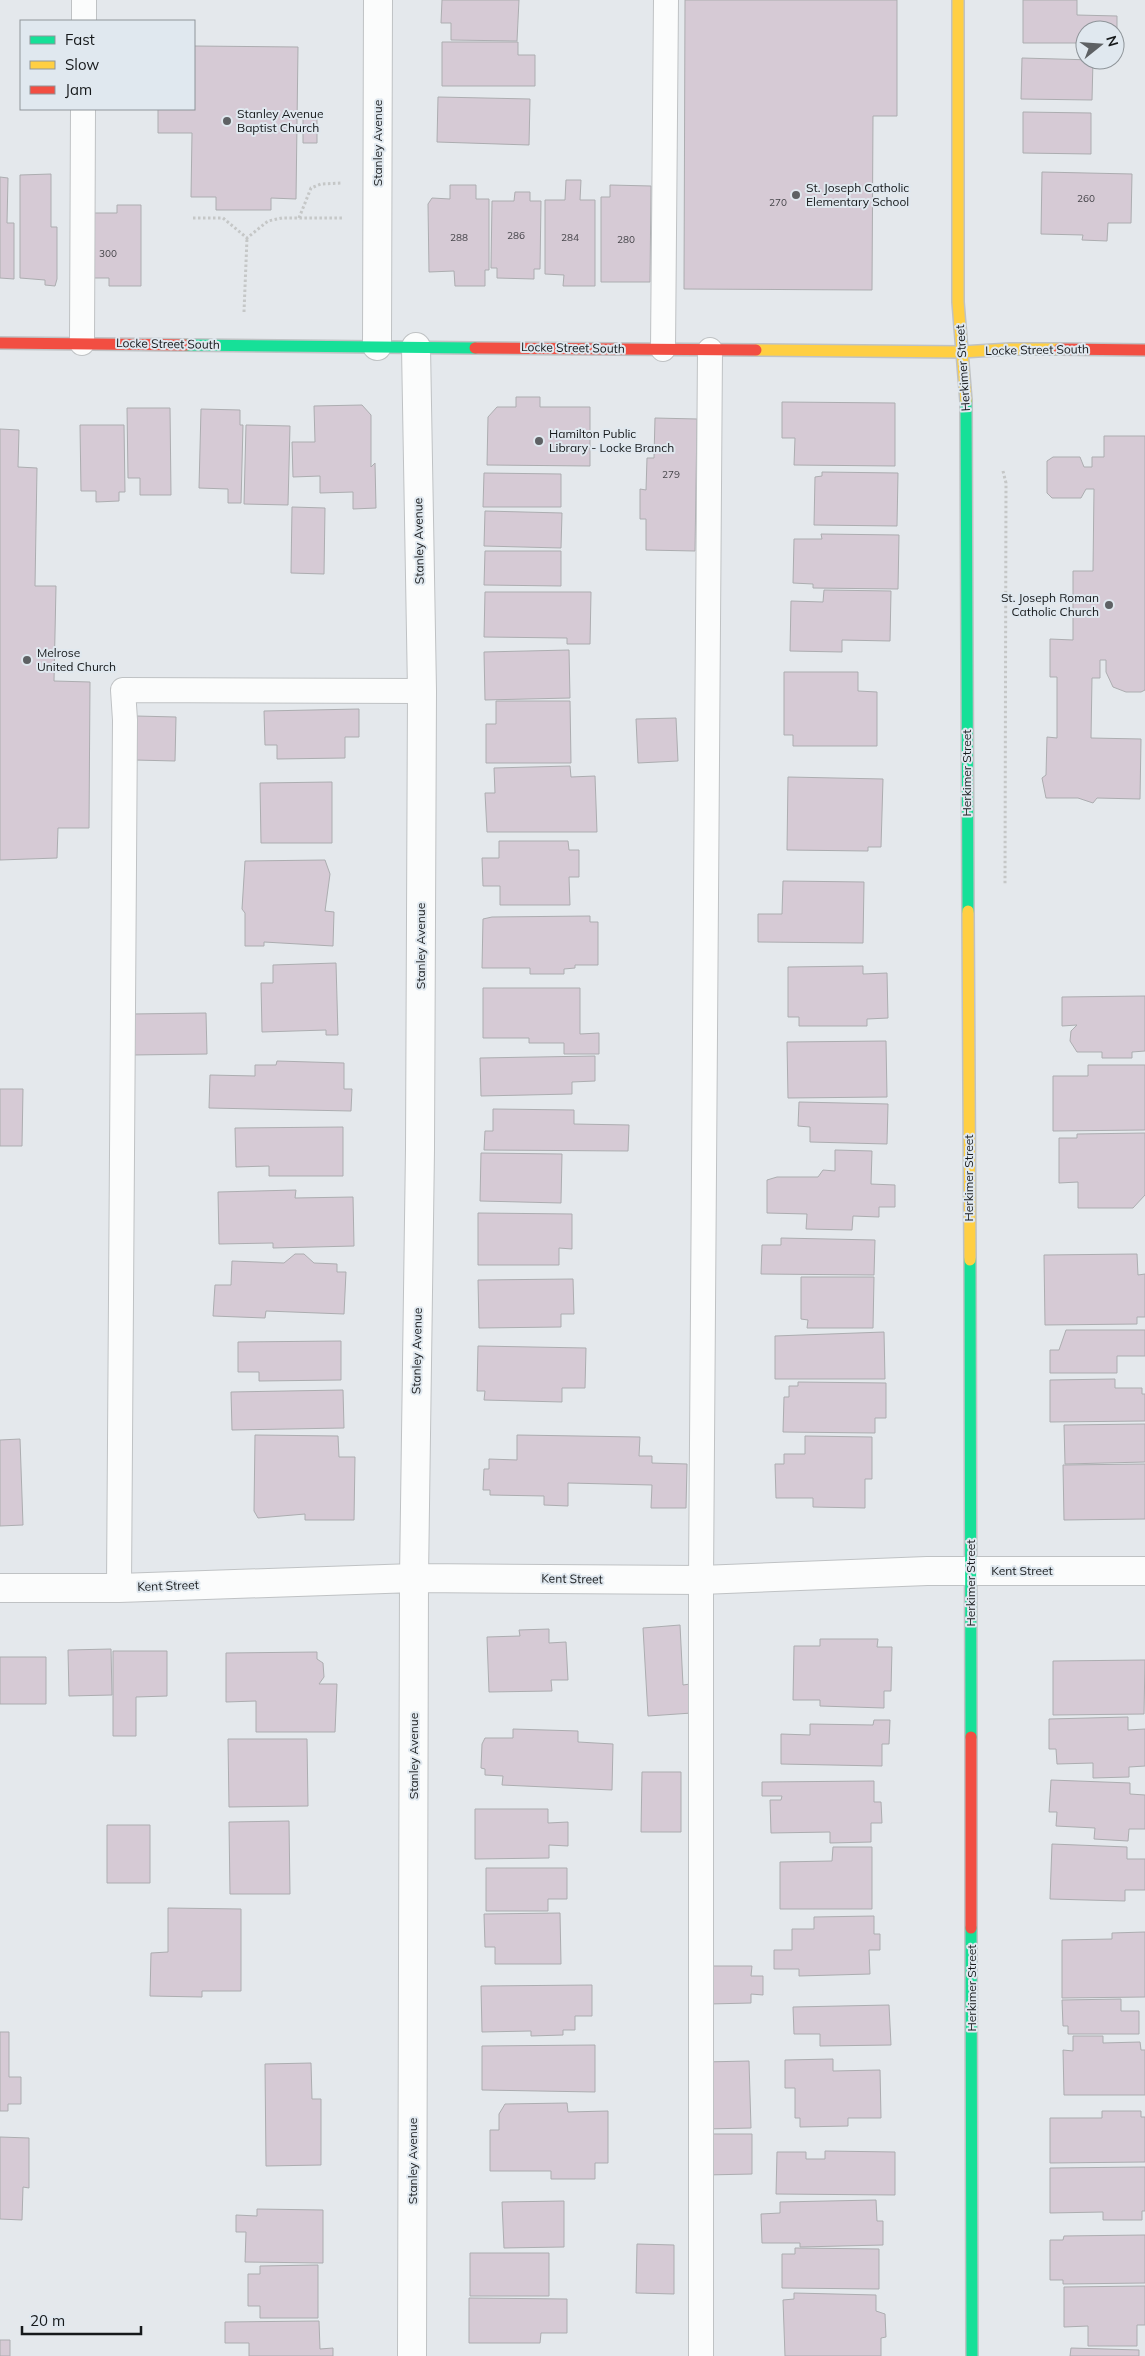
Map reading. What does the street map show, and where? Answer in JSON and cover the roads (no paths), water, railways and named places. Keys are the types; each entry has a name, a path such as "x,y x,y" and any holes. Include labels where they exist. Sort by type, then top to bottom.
{"street":[{"name":"Stanley Avenue","path":"377,346 378,0"},
{"name":"Herkimer Street","path":"958,0 958,302 966,397 972,1571 972,2356"},
{"name":"Locke Street South","path":"0,343 962,352 1010,349 1145,350"},
{"name":"Stanley Avenue","path":"412,2356 414,1578 420,1149 422,691 416,347"},
{"name":"Kent Street","path":"0,1588 119,1588 414,1578 701,1580 972,1571 1145,1572"}],"lane":[{"path":"84,0 84,20"},
{"path":"662,349 666,0"},
{"path":"82,343 83,110"},
{"path":"701,2356 701,1580 710,350"},
{"path":"119,1588 125,720 123,690 422,691"}],"place":[{"name":"Stanley Avenue Baptist Church","path":"227,121"},
{"name":"St. Joseph Catholic Elementary School","path":"796,195"},
{"name":"Hamilton Public Library - Locke Branch","path":"539,441"},
{"name":"St. Joseph Roman Catholic Church","path":"1109,605"},
{"name":"Melrose United Church","path":"27,660"}]}
